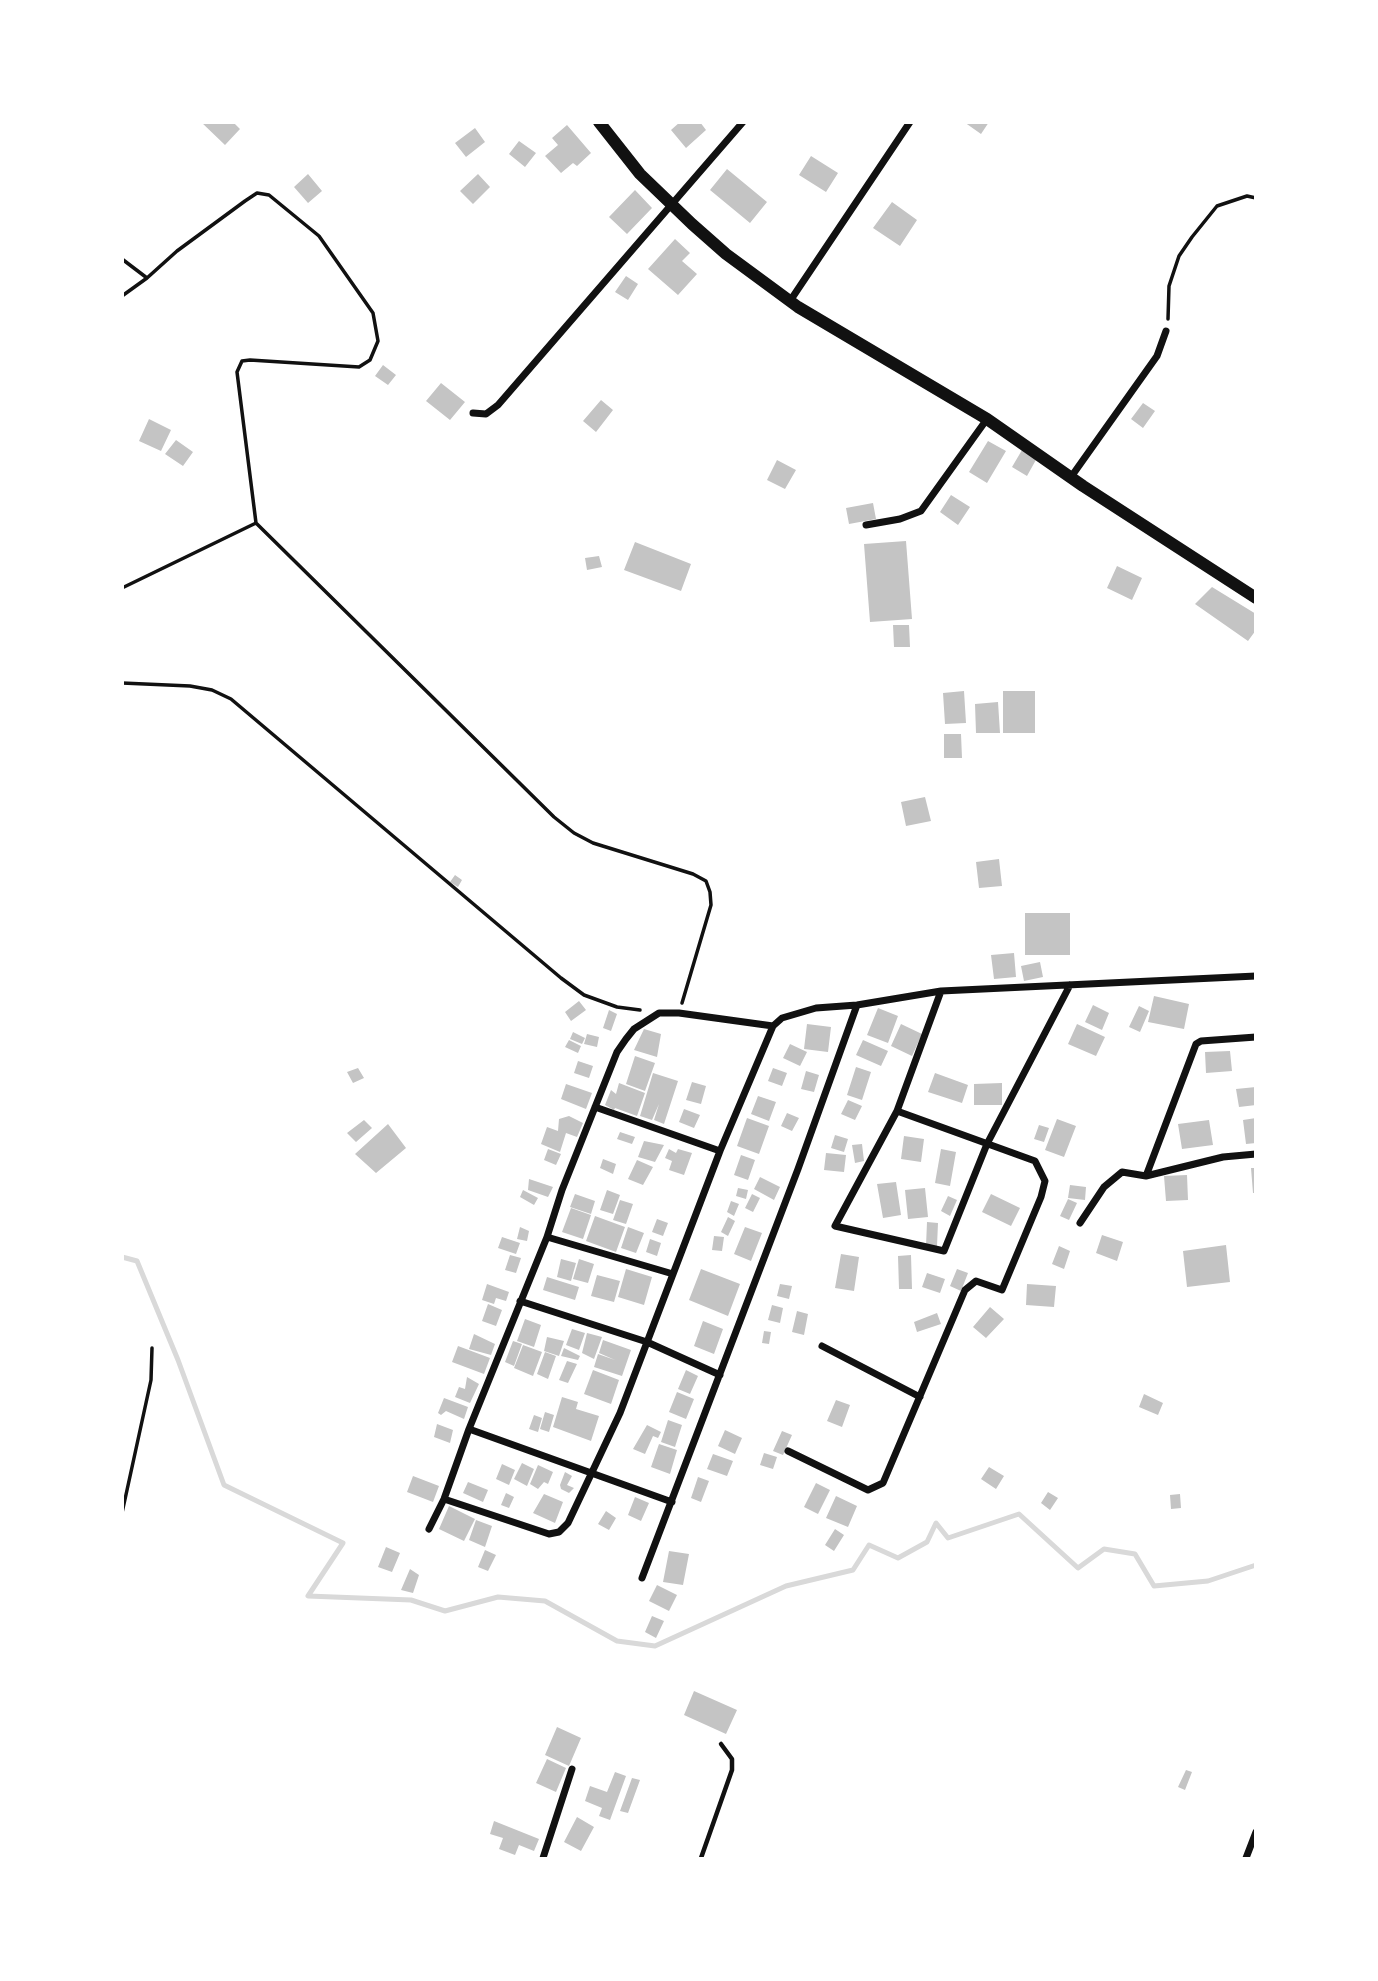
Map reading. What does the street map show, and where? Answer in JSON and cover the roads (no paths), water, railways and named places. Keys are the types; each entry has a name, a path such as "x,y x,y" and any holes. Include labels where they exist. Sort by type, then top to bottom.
{"street":[{"path":"599,122 640,174 726,254 790,301 987,419 1255,598"},
{"path":"473,413 486,414 498,405 674,205 743,122"},
{"path":"790,301 911,122"},
{"path":"1071,477 1157,356 1166,331"},
{"path":"866,525 900,519 921,511 987,419"},
{"path":"444,1499 549,1534 563,1530 568,1523 620,1413 720,1152 773,1026 782,1018 816,1008 857,1005 942,991 1255,976"},
{"path":"942,991 897,1111 835,1226 944,1251 986,1144 1070,985"},
{"path":"642,1578 798,1169 857,1005"},
{"path":"429,1529 444,1499 617,1052 634,1029 659,1013 679,1013 773,1026"},
{"path":"1146,1176 1196,1044 1201,1041 1255,1037"},
{"path":"595,1107 720,1152"},
{"path":"788,1451 868,1490 884,1483 965,1290 976,1280 1002,1290 1041,1197 1045,1181 1035,1161 897,1111"},
{"path":"1080,1223 1112,1178 1122,1172 1146,1176 1223,1157 1255,1154"},
{"path":"547,1237 673,1274"},
{"path":"520,1301 647,1342 720,1375"},
{"path":"822,1346 920,1397"},
{"path":"470,1429 672,1502"},
{"path":"543,1858 572,1769"},
{"path":"1246,1858 1255,1832"}],"lane":[{"path":"701,1858 732,1770 732,1759 722,1744"}],"waterway":[{"path":"122,1257 137,1261 178,1360 224,1485 343,1543 308,1596 411,1600 445,1611 498,1597 545,1601 617,1641 655,1646 786,1586 853,1570 869,1545 898,1558 927,1542 936,1523 948,1538 1019,1514 1078,1568 1104,1549 1135,1554 1154,1586 1208,1581 1256,1565"}]}
